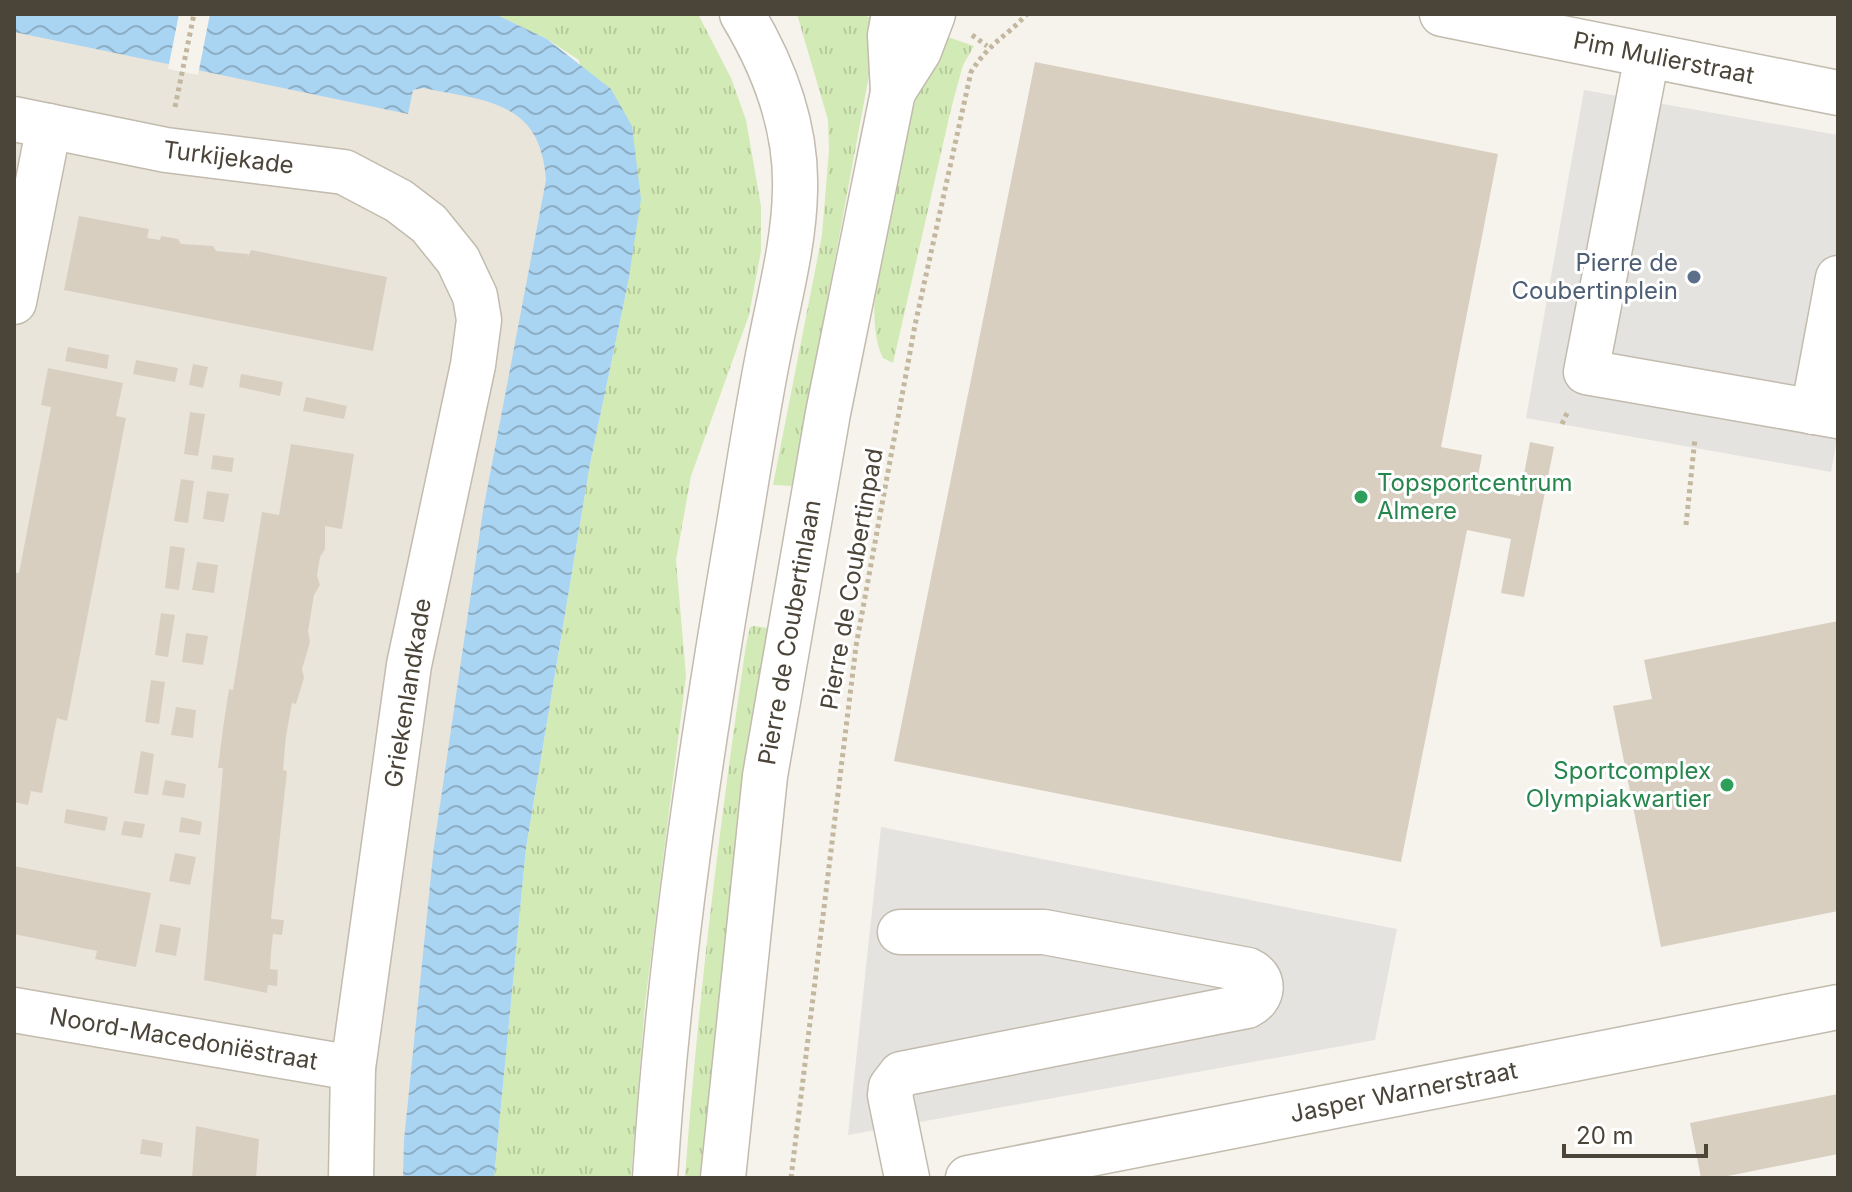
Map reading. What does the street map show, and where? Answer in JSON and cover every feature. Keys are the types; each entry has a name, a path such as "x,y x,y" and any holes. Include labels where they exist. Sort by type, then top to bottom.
{"street":[{"path":"655,1178 662,1066 678,916 732,569 792,238 796,189 791,136 775,80 766,54 742,14"},
{"name":"Pierre de Coubertinlaan","path":"723,1178 765,776 805,543 893,92 890,35 894,14"},
{"name":"Pierre de Coubertinlaan","path":"893,92 919,51 933,14"},
{"name":"Pim Mulierstraat","path":"1442,14 1838,93"},
{"path":"1647,56 1586,372 1825,414 1838,278"},
{"path":"14,302 32,122"},
{"name":"Turkijekade","path":"32,122 166,150 344,172 399,201 429,224"},
{"name":"Griekenlandkade","path":"351,1178 353,1068 409,665 473,365 479,320 475,296 458,260 429,224"},
{"path":"732,569 805,543"},
{"path":"900,932 1044,932 1248,970 1258,977 1262,989 1258,1000 1247,1006 901,1074 895,1079 890,1095 907,1178"},
{"name":"Jasper Warnerstraat","path":"992,1176 1838,1007"},
{"name":"Noord-Macedoniëstraat","path":"14,1010 353,1068"}],"path":[{"path":"180,79 194,14"},
{"name":"Pierre de Coubertinpad","path":"791,1178 856,646 915,325 971,72 987,46 1009,32 1027,14"},
{"path":"1686,525 1700,392"}],"shaded area":[{"path":"14,14 567,71 454,1178 14,1178"},
{"name":"Pierre de Coubertinplein","path":"1584,90 1838,135 1838,433 1831,472 1526,418"},
{"path":"881,827 1397,929 1375,1040 848,1135"}],"green space":[{"path":"495,14 698,14 731,78 746,120 761,206 761,251 749,315 691,476 676,560 686,676 645,1004 631,1178 494,1178 526,848 590,464 628,283 579,60 547,39"},
{"path":"797,14 861,14 879,21 793,486 773,485 822,235 829,150 828,120"},
{"path":"936,33 974,46 963,65 951,109 893,363 883,358 875,329 880,246 902,149"},
{"path":"750,627 768,628 730,902 702,1178 685,1178 696,1044 719,844 746,645"}],"water":[{"path":"14,14 495,14 547,39 611,89 632,126 641,199 628,283 590,464 526,848 494,1178 403,1178 404,1140 434,846 483,511 546,180 542,154 534,134 507,109 469,97 423,88 413,90 408,114 14,32"}],"pier":[{"path":"179,14 210,14 198,75 168,69"}],"building":[{"path":"1035,62 1498,154 1441,447 1482,455 1476,487 1520,496 1530,442 1554,447 1524,597 1501,593 1511,539 1467,530 1401,862 894,761"},
{"path":"79,216 149,229 147,238 160,240 161,236 178,239 181,244 213,246 216,251 248,254 247,258 251,250 387,277 373,351 64,290"},
{"path":"68,347 109,355 107,369 65,361"},
{"path":"136,360 178,368 175,382 133,374"},
{"path":"193,364 208,367 203,388 189,385"},
{"path":"48,368 123,383 116,416 126,418 67,721 57,718 42,793 31,791 28,805 14,802 14,573 19,573 51,407 41,405"},
{"path":"241,374 283,382 280,396 239,387"},
{"path":"306,397 347,406 344,419 303,411"},
{"path":"190,412 205,414 198,456 184,454"},
{"path":"291,444 354,454 342,529 325,526 325,549 320,557 317,576 320,585 314,595 308,631 310,642 302,669 304,678 296,704 292,703 286,736 283,770 287,771 271,919 284,920 282,935 273,934 271,952 270,969 278,970 277,986 268,985 267,993 204,980 223,768 218,768 229,689 233,690 262,512 279,515"},
{"path":"213,455 234,458 232,472 211,469"},
{"path":"181,479 194,481 188,523 174,521"},
{"path":"207,491 229,494 224,522 203,519"},
{"path":"170,546 185,548 179,590 165,588"},
{"path":"197,562 218,565 214,593 192,590"},
{"path":"161,613 175,615 168,657 155,655"},
{"path":"1838,621 1838,911 1661,947 1613,706 1652,699 1644,660"},
{"path":"186,633 208,636 203,665 182,662"},
{"path":"151,680 165,682 159,724 145,722"},
{"path":"176,707 196,710 193,738 171,735"},
{"path":"141,751 154,754 148,795 134,793"},
{"path":"165,780 186,784 184,798 162,795"},
{"path":"66,809 108,817 105,831 64,823"},
{"path":"181,817 202,822 200,835 179,832"},
{"path":"124,821 145,824 142,838 121,835"},
{"path":"175,853 196,857 190,885 169,881"},
{"path":"14,866 151,893 136,967 95,959 97,951 14,934"},
{"path":"160,924 181,928 176,956 155,952"},
{"path":"1838,1094 1838,1154 1718,1178 1701,1178 1690,1123"},
{"path":"196,1126 259,1139 256,1178 192,1178"},
{"path":"142,1139 163,1143 161,1157 140,1154"}],"place":[{"name":"Pierre de Coubertinplein","path":"1694,277"},
{"name":"Topsportcentrum Almere","path":"1361,497"},
{"name":"Sportcomplex Olympiakwartier","path":"1727,785"}]}
